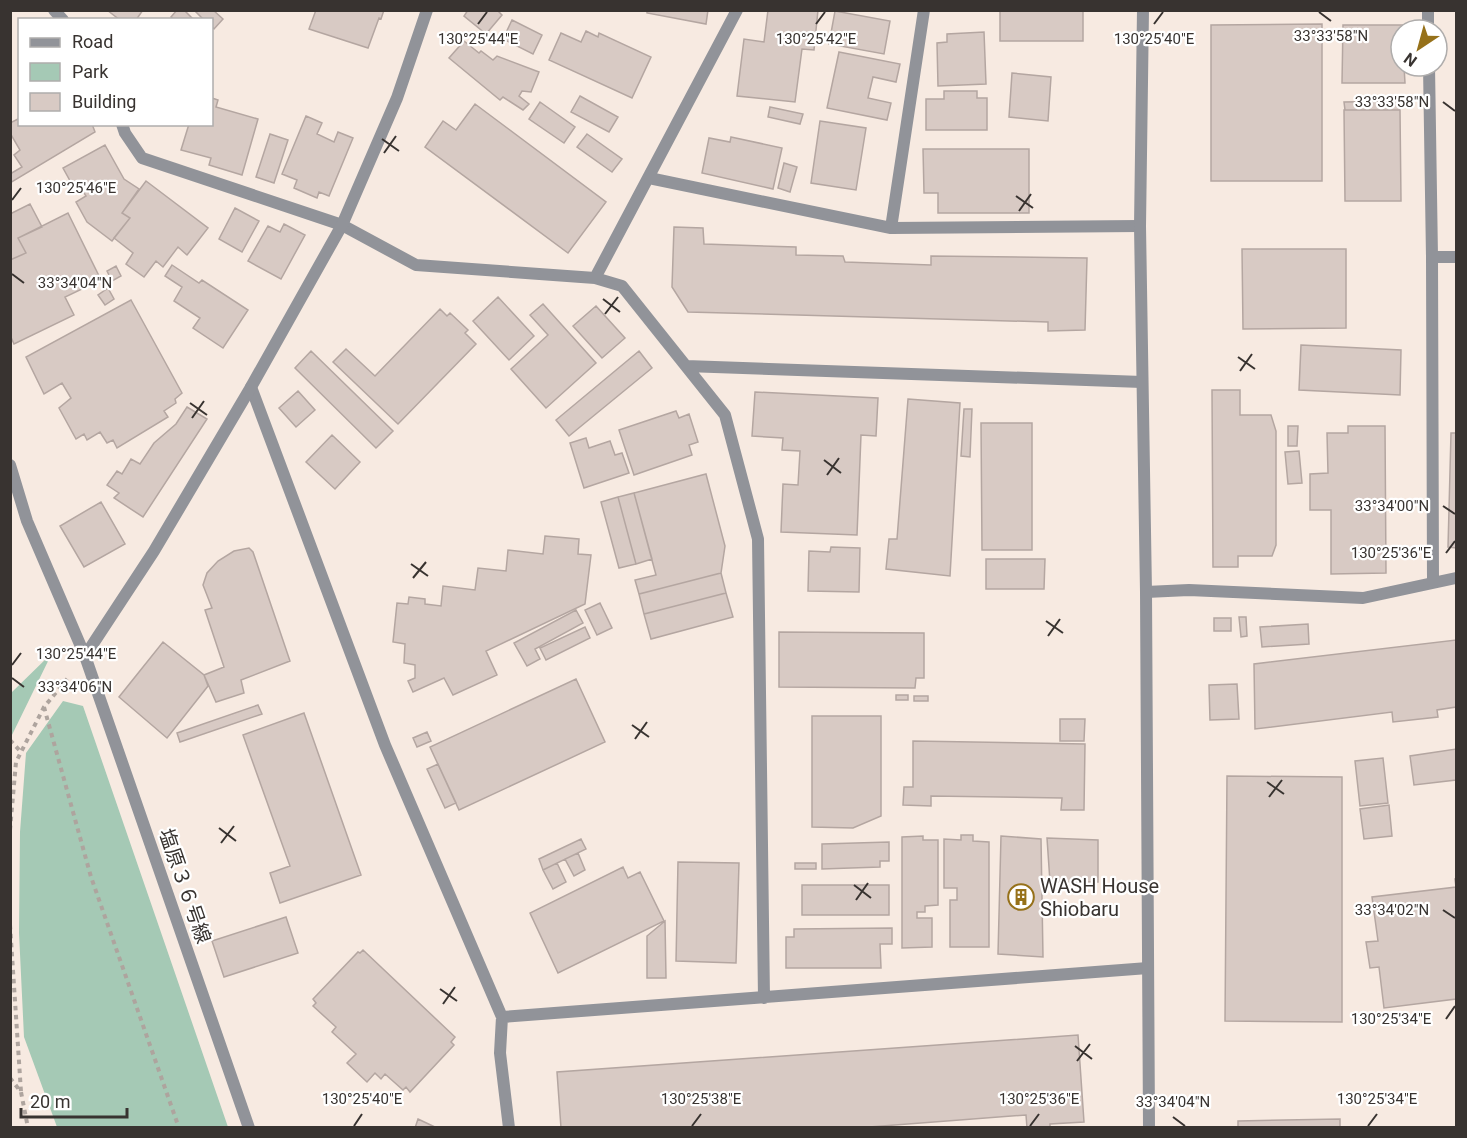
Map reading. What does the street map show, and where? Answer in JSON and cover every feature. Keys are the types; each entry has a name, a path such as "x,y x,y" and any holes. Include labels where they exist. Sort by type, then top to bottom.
{"street":[{"path":"85,656 154,551 251,387 342,225 397,98 427,10"},
{"path":"595,278 737,10"},
{"path":"891,228 924,10"},
{"path":"1143,10 1140,226 1146,592 1149,1128"},
{"path":"1429,78 1433,582"},
{"path":"122,126 124,133 142,158 342,225 416,266 595,278 622,286 725,415 758,539 764,998"},
{"path":"649,178 891,228 1140,226"},
{"path":"1432,257 1456,257"},
{"path":"686,366 1142,382"},
{"path":"251,387 385,745 502,1017 500,1053 509,1128"},
{"name":"塩原３６号線","path":"10,465 27,521 85,656 249,1128"},
{"path":"1146,592 1189,590 1363,598 1456,578"},
{"path":"502,1017 1148,968"}],"path":[{"path":"10,830 16,762 44,708 85,656"},
{"path":"44,708 91,877 179,1128"},
{"path":"10,740 21,752"},
{"path":"10,925 21,1092 28,1128"},
{"path":"10,1078 21,1092"}],"green space":[{"path":"52,653 11,737 11,693"},
{"path":"63,701 83,706 228,1127 57,1127 24,1037 19,933 20,832 26,753"}],"building":[{"path":"107,10 143,10 137,18 117,18"},
{"path":"177,10 184,10 192,18 172,18"},
{"path":"194,10 213,10 223,19 214,29 213,18 202,18"},
{"path":"316,10 384,10 368,48 309,29"},
{"path":"468,10 497,10 502,15 486,34 464,16"},
{"path":"647,10 708,10 706,24 647,13"},
{"path":"768,10 818,10 814,50 802,49 795,102 737,96 744,39 764,42"},
{"path":"1000,10 1083,10 1083,41 1000,41"},
{"path":"835,11 890,21 884,54 829,44"},
{"path":"512,20 542,35 533,54 503,39"},
{"path":"1322,24 1322,181 1211,181 1211,25"},
{"path":"1343,25 1389,25 1389,78 1405,78 1405,83 1342,83"},
{"path":"586,31 598,37 599,33 651,57 632,98 549,60 561,33 581,42"},
{"path":"984,32 986,84 938,86 937,43 947,42 947,34"},
{"path":"464,41 479,53 481,51 493,60 497,56 539,72 531,92 522,91 519,96 529,104 523,110 503,97 500,100 449,58"},
{"path":"839,52 900,64 896,82 873,77 868,98 891,103 887,120 827,108"},
{"path":"1012,73 1051,77 1048,121 1009,117"},
{"path":"944,91 977,91 977,98 987,98 987,130 926,130 926,99 944,99"},
{"path":"580,96 618,117 609,132 571,112"},
{"path":"213,98 218,100 216,107 258,119 242,175 209,165 211,158 181,150 188,126 213,126"},
{"path":"1400,101 1400,110 1345,110 1344,102"},
{"path":"540,102 575,127 564,143 529,119"},
{"path":"475,104 606,202 568,253 425,147 443,121 456,130"},
{"path":"770,107 803,114 800,124 768,117"},
{"path":"1344,110 1400,110 1401,201 1345,201"},
{"path":"306,116 322,123 317,134 334,142 338,132 353,138 329,196 319,192 317,198 294,188 297,180 282,174"},
{"path":"18,119 18,126 93,126 95,132 10,183 10,174 22,167 14,155 20,150 10,133 10,123"},
{"path":"820,121 866,128 856,190 811,183"},
{"path":"270,134 288,140 274,183 256,177"},
{"path":"587,134 622,159 612,172 577,147"},
{"path":"731,137 782,148 773,189 702,173 709,138 730,142"},
{"path":"105,145 124,179 139,189 122,213 130,218 112,241 87,222 76,202 86,196 79,185 74,188 63,168"},
{"path":"923,149 1029,149 1029,213 938,213 938,193 924,193"},
{"path":"784,163 797,167 790,192 778,188"},
{"path":"146,181 208,228 187,255 178,247 163,267 156,261 144,277 126,264 133,253 114,238 130,218 122,213"},
{"path":"30,204 42,227 18,238 26,253 10,260 10,214"},
{"path":"235,208 259,221 242,252 219,239"},
{"path":"68,213 101,280 65,297 74,315 14,344 10,335 10,260 26,253 18,238"},
{"path":"284,224 305,235 281,279 248,261 268,226 280,232"},
{"path":"674,227 703,228 704,244 796,247 796,255 843,256 845,262 931,265 931,256 1087,258 1085,330 1048,331 1048,322 688,312 672,287"},
{"path":"1242,249 1346,249 1346,328 1243,329"},
{"path":"172,265 199,283 202,280 248,310 223,348 193,328 200,318 174,301 182,287 165,276"},
{"path":"116,266 121,276 112,281 107,271"},
{"path":"108,288 114,299 105,305 98,295"},
{"path":"498,297 534,336 509,360 473,321"},
{"path":"131,300 182,393 175,399 176,403 164,411 168,417 117,448 113,440 107,443 100,432 87,440 84,434 76,439 59,408 71,398 62,383 44,394 26,357"},
{"path":"543,304 596,363 546,408 511,369 548,335 530,315"},
{"path":"596,306 625,338 602,358 573,326"},
{"path":"440,309 447,316 450,313 468,330 465,333 476,344 398,424 333,362 346,349 375,376"},
{"path":"1301,345 1401,350 1400,395 1299,390"},
{"path":"311,351 393,431 376,448 295,368"},
{"path":"639,351 652,368 569,436 556,420"},
{"path":"1212,390 1240,390 1240,415 1271,415 1276,431 1276,545 1272,556 1238,556 1238,567 1213,567"},
{"path":"298,391 315,410 296,427 279,408"},
{"path":"755,392 878,398 876,436 861,435 857,535 781,532 783,484 798,485 800,451 782,450 783,438 752,436"},
{"path":"908,399 960,403 950,576 886,569 889,539 897,539"},
{"path":"187,407 207,419 143,517 114,498 119,493 107,485 117,471 122,474 131,459 140,464 154,443 176,424"},
{"path":"964,409 972,409 970,457 961,456"},
{"path":"676,411 679,418 689,414 698,442 689,445 692,455 634,475 619,430"},
{"path":"981,423 1032,423 1032,550 982,550"},
{"path":"1288,426 1298,426 1297,446 1288,446"},
{"path":"1348,426 1385,426 1386,573 1331,574 1331,510 1310,510 1310,474 1328,473 1327,433 1348,433"},
{"path":"1451,433 1456,433 1456,548 1448,547"},
{"path":"332,435 360,462 335,489 306,462"},
{"path":"586,438 589,448 610,441 615,455 622,453 629,473 584,488 570,443"},
{"path":"1299,451 1302,483 1288,484 1285,452"},
{"path":"706,474 725,546 721,573 639,594 635,580 656,575 634,493"},
{"path":"634,493 652,559 636,564 618,497"},
{"path":"618,497 636,564 619,568 601,502"},
{"path":"101,502 125,544 84,567 60,526"},
{"path":"545,536 579,539 578,554 591,555 585,604 486,651 497,675 453,695 444,678 413,692 408,681 415,678 415,665 404,663 405,644 393,642 397,603 408,604 409,597 425,599 425,604 441,606 443,586 475,590 478,568 506,571 508,550 543,554"},
{"path":"831,547 860,548 859,592 808,591 809,551 830,552"},
{"path":"249,548 253,552 290,661 241,680 244,693 216,702 204,675 224,667 205,610 212,608 203,585 207,573 218,561 234,551"},
{"path":"986,559 1045,559 1044,589 986,589"},
{"path":"721,573 726,593 644,614 639,594"},
{"path":"726,593 733,617 651,639 644,614"},
{"path":"600,603 612,628 597,635 585,610"},
{"path":"576,610 583,623 535,649 540,659 527,666 514,643"},
{"path":"1239,617 1246,617 1247,636 1241,637"},
{"path":"1214,618 1231,618 1231,631 1214,631"},
{"path":"1308,624 1309,644 1262,647 1260,627"},
{"path":"585,627 590,638 546,660 540,648"},
{"path":"779,632 924,633 924,678 916,678 915,688 779,687"},
{"path":"1456,640 1456,707 1437,710 1438,717 1393,722 1392,712 1255,729 1254,664"},
{"path":"163,642 204,675 208,686 167,738 119,697"},
{"path":"576,679 605,742 459,810 430,747"},
{"path":"1237,684 1239,719 1210,720 1209,685"},
{"path":"896,695 908,695 908,700 896,700"},
{"path":"914,696 928,696 928,701 914,701"},
{"path":"258,705 262,714 180,742 177,733"},
{"path":"304,713 361,875 280,903 270,873 290,866 243,735"},
{"path":"812,716 881,716 881,816 853,828 812,827"},
{"path":"1060,719 1085,719 1084,741 1060,741"},
{"path":"427,732 431,741 417,747 413,738"},
{"path":"913,741 1085,744 1084,810 1061,810 1062,798 931,796 931,806 903,805 904,787 913,787"},
{"path":"1456,749 1456,780 1414,785 1410,756"},
{"path":"1383,758 1388,803 1360,806 1355,761"},
{"path":"438,764 456,803 445,808 427,769"},
{"path":"1227,776 1342,777 1342,1022 1225,1021"},
{"path":"1389,805 1392,836 1364,839 1360,809"},
{"path":"961,835 973,835 973,841 989,842 989,947 950,947 950,900 957,900 957,888 944,888 944,839 961,840"},
{"path":"923,836 923,840 938,840 938,905 925,906 925,912 917,912 917,918 932,918 932,947 902,948 902,837"},
{"name":"WASH House Shiobaru","path":"1001,836 1041,839 1043,957 998,954"},
{"path":"1047,838 1098,840 1098,882 1050,882"},
{"path":"581,839 586,849 543,870 539,859"},
{"path":"889,842 889,861 880,861 880,867 822,869 822,844"},
{"path":"578,853 585,870 574,876 565,859"},
{"path":"678,862 739,863 736,963 676,961"},
{"path":"557,863 566,882 553,889 543,870"},
{"path":"795,863 816,863 816,869 795,869"},
{"path":"623,867 628,878 640,872 664,921 558,973 530,913"},
{"path":"802,885 889,885 889,915 802,915"},
{"path":"1456,887 1456,999 1384,1008 1379,967 1370,968 1366,942 1378,941 1372,897"},
{"path":"286,917 298,953 224,977 212,941"},
{"path":"665,921 666,978 647,978 647,936"},
{"path":"892,928 892,944 880,944 881,968 786,968 786,937 794,937 794,929"},
{"path":"363,950 455,1037 451,1042 454,1045 410,1092 406,1087 403,1090 385,1074 381,1079 375,1073 367,1082 347,1063 356,1054 332,1032 336,1027 313,1006 316,1003 313,999 358,952"},
{"path":"1078,1035 1084,1122 1050,1124 1050,1128 1027,1128 1026,1115 856,1128 561,1128 557,1072"},
{"path":"418,1119 437,1128 415,1128"},
{"path":"1340,1119 1340,1128 1238,1128 1238,1121"}],"place":[{"name":"WASH House Shiobaru","path":"1021,897"}]}
